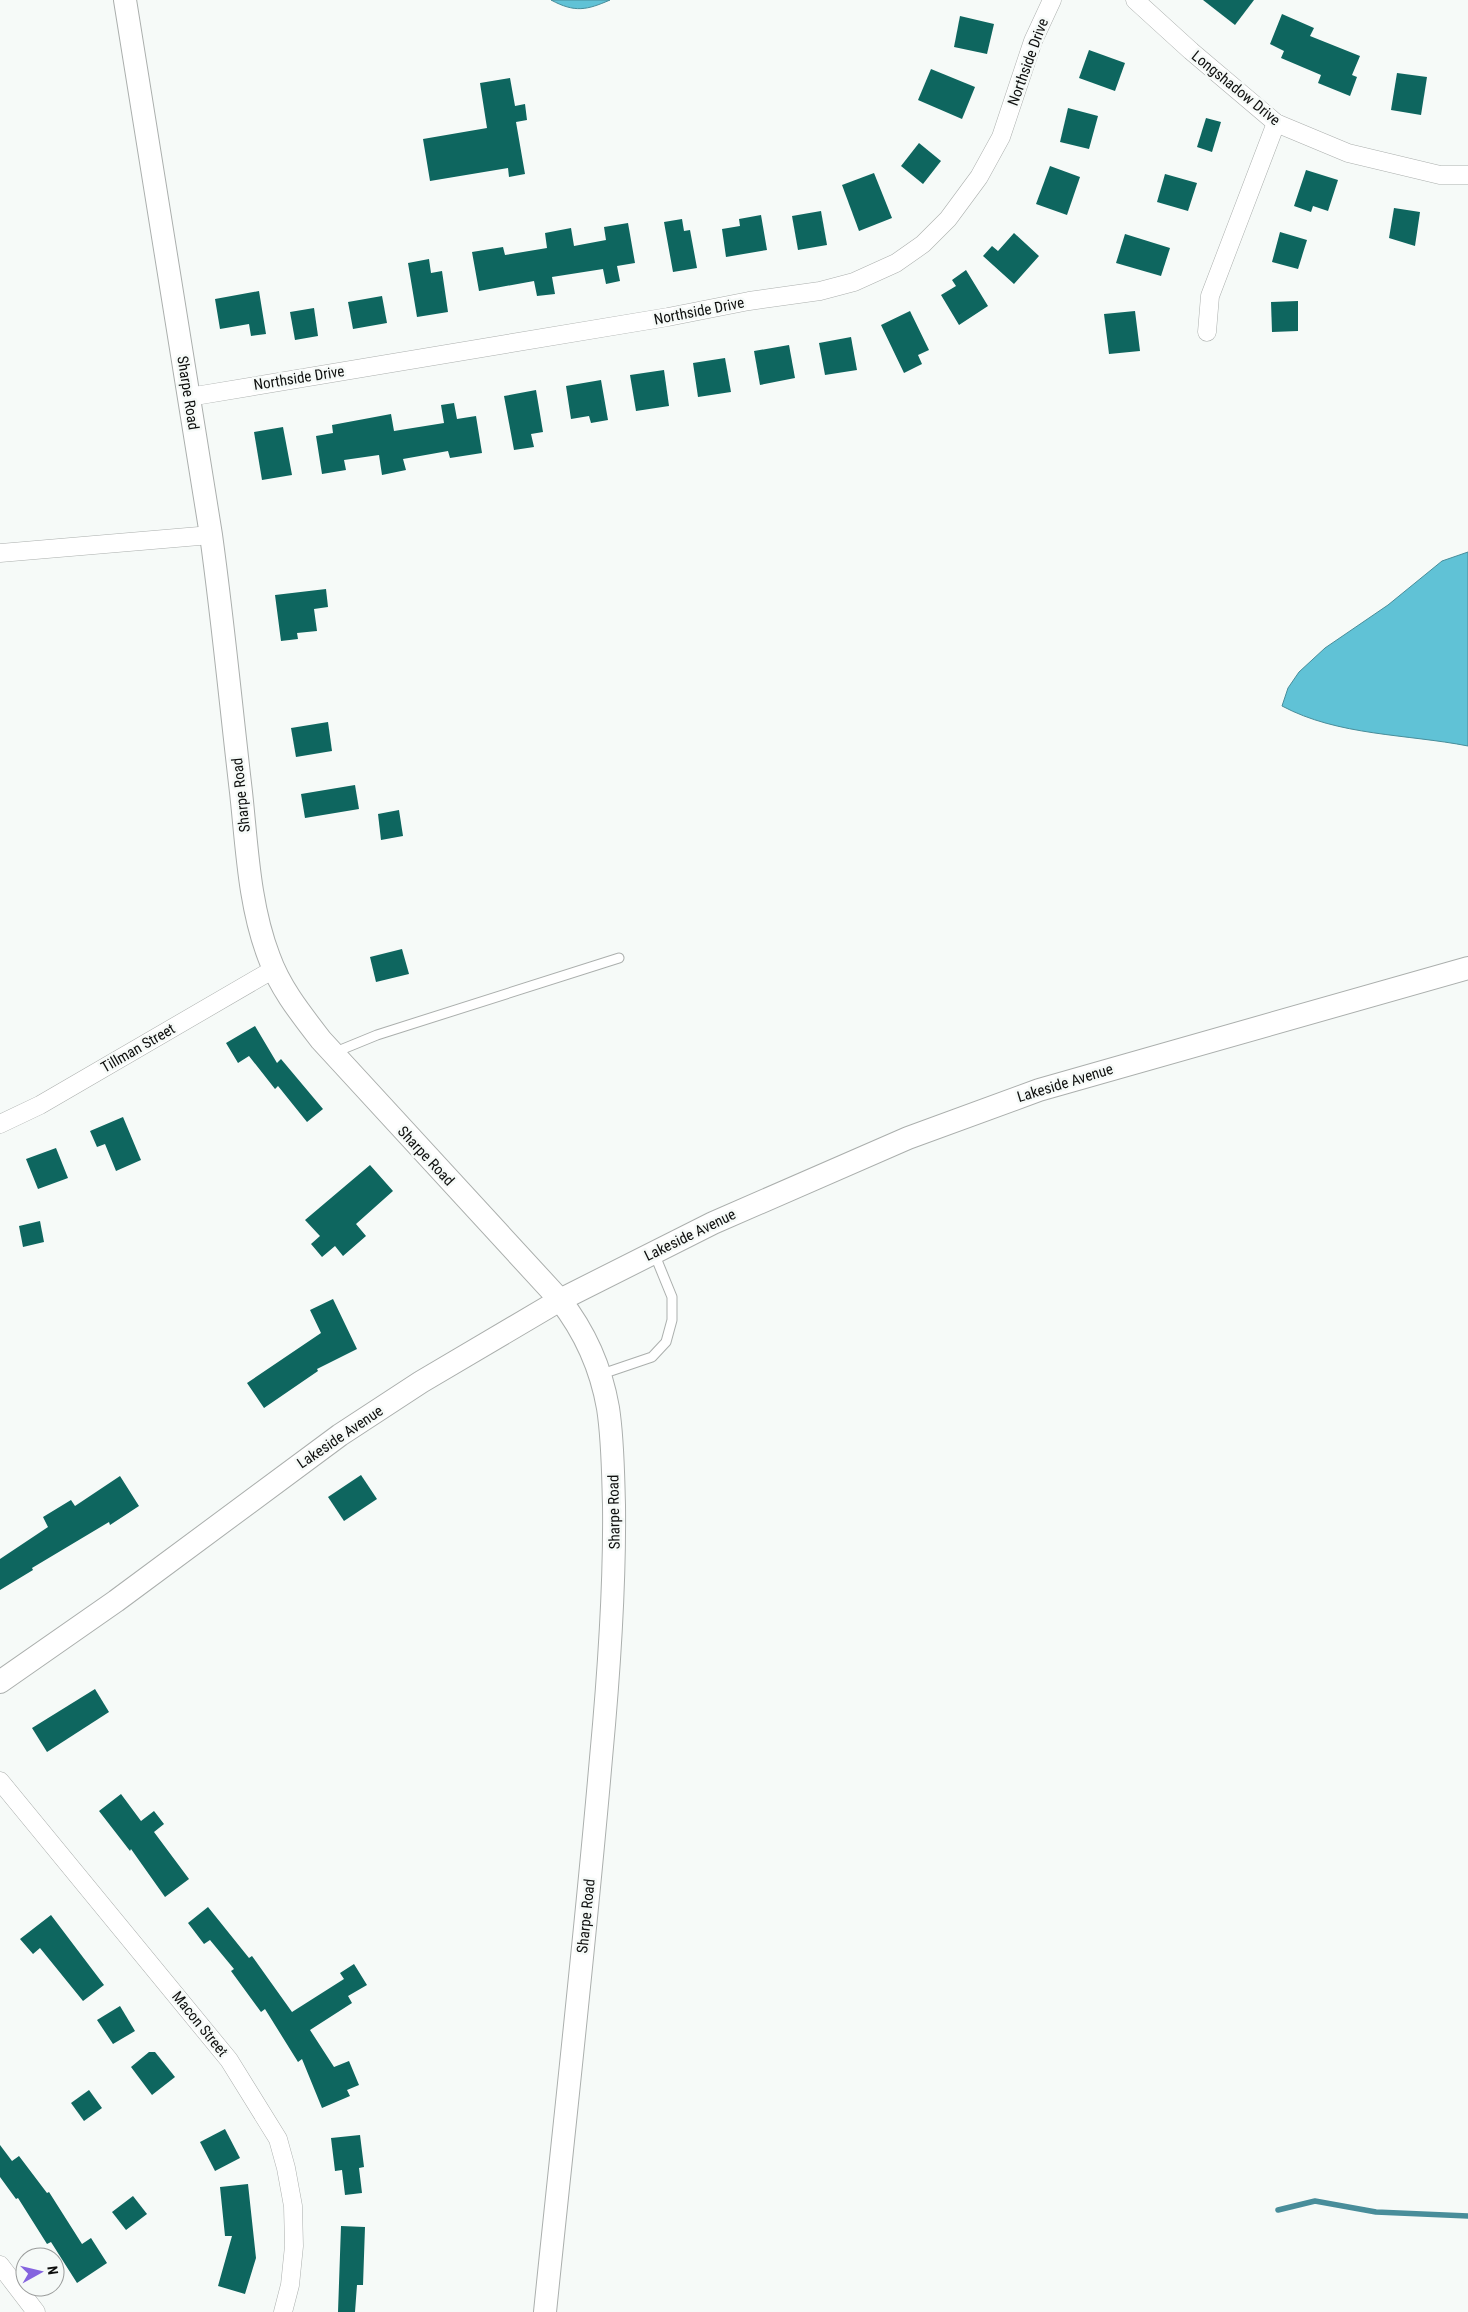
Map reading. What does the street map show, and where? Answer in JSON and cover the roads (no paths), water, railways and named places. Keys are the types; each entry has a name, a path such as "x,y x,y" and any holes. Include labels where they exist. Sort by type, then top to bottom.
{"street":[{"name":"Sharpe Road","path":"125,0 211,536 221,608 250,879 260,927 274,969 291,1000 333,1054 560,1300 576,1320 584,1335 599,1375 607,1405 613,1473 615,1562 611,1649 595,1833 545,2312"},
{"name":"Northside Drive","path":"189,396 668,317 749,301 820,291 854,282 896,263 923,244 948,219 979,177 1001,137 1033,41 1052,0"},
{"name":"Longshadow Drive","path":"1135,0 1191,51 1276,123 1348,153 1440,176 1468,175"},
{"path":"1207,332 1210,296 1276,123"},
{"path":"0,553 211,536"},
{"name":"Lakeside Avenue","path":"0,1682 116,1601 340,1435 421,1382 560,1300 713,1222 908,1138 1039,1090 1468,968"},
{"name":"Tillman Street","path":"0,1124 40,1105 274,969"},
{"name":"Macon Street","path":"0,1781 229,2060 278,2139 293,2206 294,2246 290,2285 283,2312"},
{"path":"0,2265 36,2312"}],"lane":[{"path":"333,1054 377,1035 619,958"},
{"path":"599,1375 652,1357 666,1342 672,1320 672,1297 654,1253"}],"water":[{"path":"551,0 610,0 581,9 567,7"},
{"path":"1468,552 1468,746 1349,729 1304,716 1282,706 1288,688 1299,672 1325,648 1388,605 1442,561"}],"waterway":[{"path":"1278,2210 1315,2201 1376,2212 1468,2216"}]}
